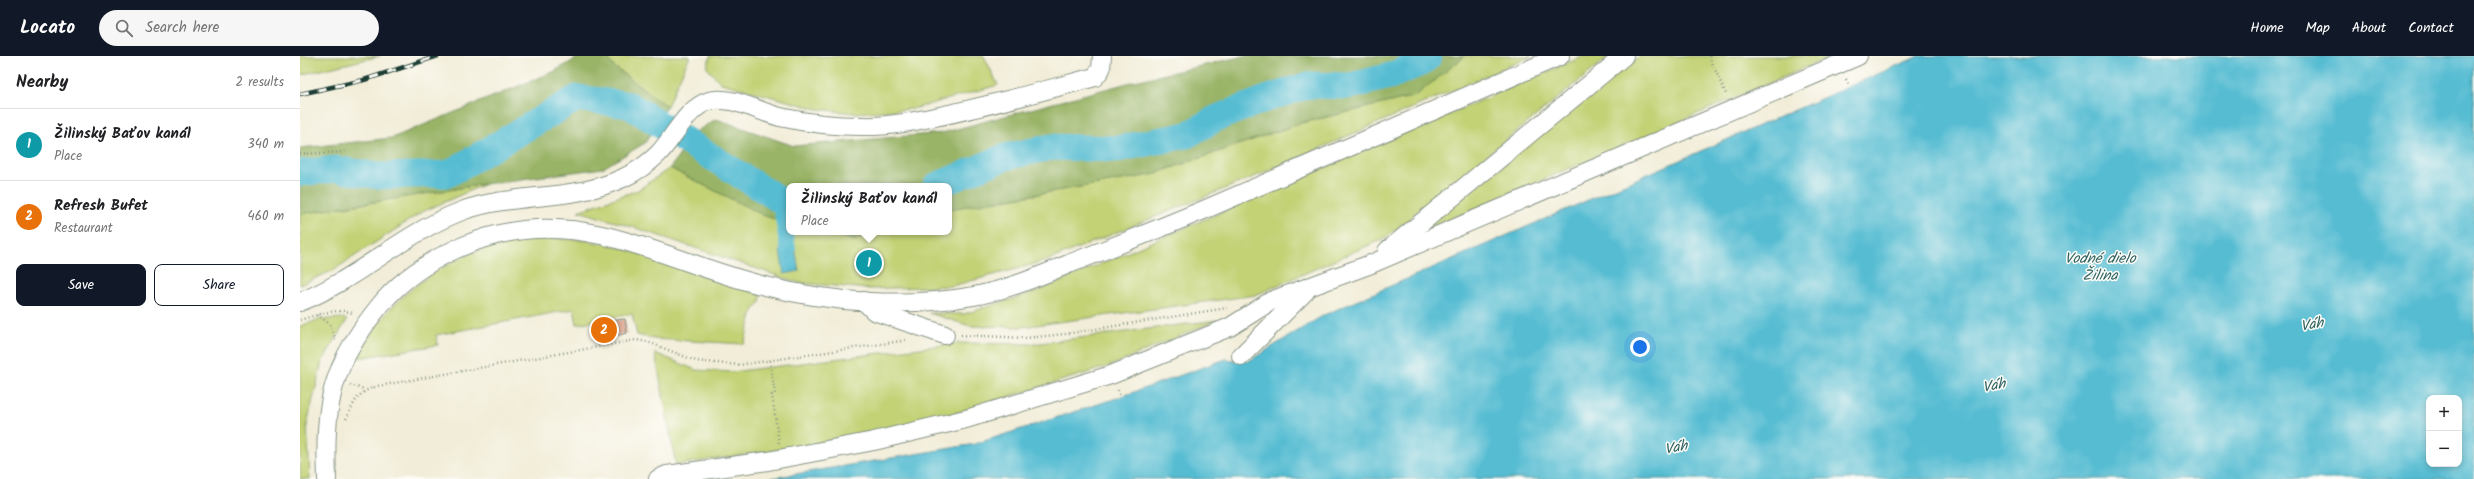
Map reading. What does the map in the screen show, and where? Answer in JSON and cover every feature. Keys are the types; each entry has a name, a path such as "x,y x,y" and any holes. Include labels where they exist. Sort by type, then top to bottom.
{"street":[{"path":"300,302 336,286 433,223 464,211 498,201 597,188 622,179 642,168 660,153 690,114 700,105 711,100 725,101 780,117 824,125 864,126 902,124 962,112 1095,77 1101,69 1102,56"},
{"path":"327,479 325,444 328,406 339,369 358,334 389,295 413,273 441,256 475,240 510,231 542,228 580,230 615,236 761,286 814,297 864,301 960,298 995,291 1030,279 1176,221 1560,56"},
{"path":"1371,264 1624,56"},
{"path":"658,479 667,475 783,458 874,441 966,419 1111,375 1230,327 1271,301 1371,264 1858,56"},
{"path":"1241,356 1309,288"},
{"path":"864,301 874,311 945,335"}],"path":[{"path":"1709,56 1733,109"},
{"path":"300,154 346,152"},
{"path":"945,335 1026,338 1136,324 1234,307"},
{"path":"300,320 316,315 350,311 357,316"},
{"path":"316,315 330,324 334,333 336,347"},
{"path":"344,422 356,398 364,390 378,386 636,340 648,342 696,361 739,365 914,340"},
{"path":"770,361 775,394 772,395 783,458"}],"green space":[{"path":"300,56 380,56 300,75"},
{"path":"581,56 606,56 613,66 667,106 645,143 603,168 485,184 300,214 300,148 392,138 553,72"},
{"path":"606,56 690,56 667,106 613,66"},
{"path":"710,56 984,56 998,85 913,109 854,113 817,109 721,83 707,68"},
{"path":"1244,56 1465,56 1415,96 1301,123 1151,175 952,208 952,183 786,183 786,222 765,216 670,168 697,131 716,119 794,146 942,133 1135,81"},
{"path":"1465,56 1532,56 1249,179 1046,261 952,286 871,289 799,283 633,227 578,211 638,190 670,168 765,216 786,222 786,235 835,235 854,240 869,235 952,235 952,208 1151,175 1301,123 1415,96"},
{"path":"1584,56 1610,56 1385,238 1256,295 1022,327 970,326 929,313 964,314 1038,291"},
{"path":"1640,56 1833,56 1418,233"},
{"path":"485,184 422,212 332,271 300,285 300,214"},
{"path":"835,235 869,235 854,240"},
{"path":"547,238 582,240 612,245 761,295 760,303 753,311 744,344 654,339 637,335 632,314 577,324 574,309 436,335 438,345 359,358 368,339 380,321 396,303 432,274 452,262 499,244"},
{"path":"343,318 347,320 322,362 307,424 310,479 300,479 300,326 318,320"},
{"path":"1217,320 1110,366 939,418 796,447 676,465 655,353 696,370 732,372 959,343 1033,344"}],"water":[{"name":"Vodné dielo Žilina","path":"1919,56 2474,56 2474,479 766,479 975,444 1120,397 1226,359 1247,362 1324,315"},
{"path":"795,248 799,271 784,274 780,250"}],"building":[{"path":"625,319 627,333 598,340 595,327 600,326 599,322"}],"waterway":[{"path":"943,183 1005,157 1051,147 1117,149 1187,135 1217,118 1263,100 1308,85 1350,86 1390,76 1423,62 1429,56"},
{"path":"300,173 336,169 378,176 448,174 577,98 629,105 780,200 786,201"},
{"path":"780,200 788,249"}],"railway":[{"path":"300,94 364,80 438,56"}],"place":[{"name":"Žilinský Baťov kanál","path":"869,263"},
{"name":"Refresh Bufet","path":"604,330"}],"water label":[{"name":"Váh","path":"2312,325"},
{"name":"Váh","path":"1994,386"},
{"name":"Váh","path":"1676,448"}]}
